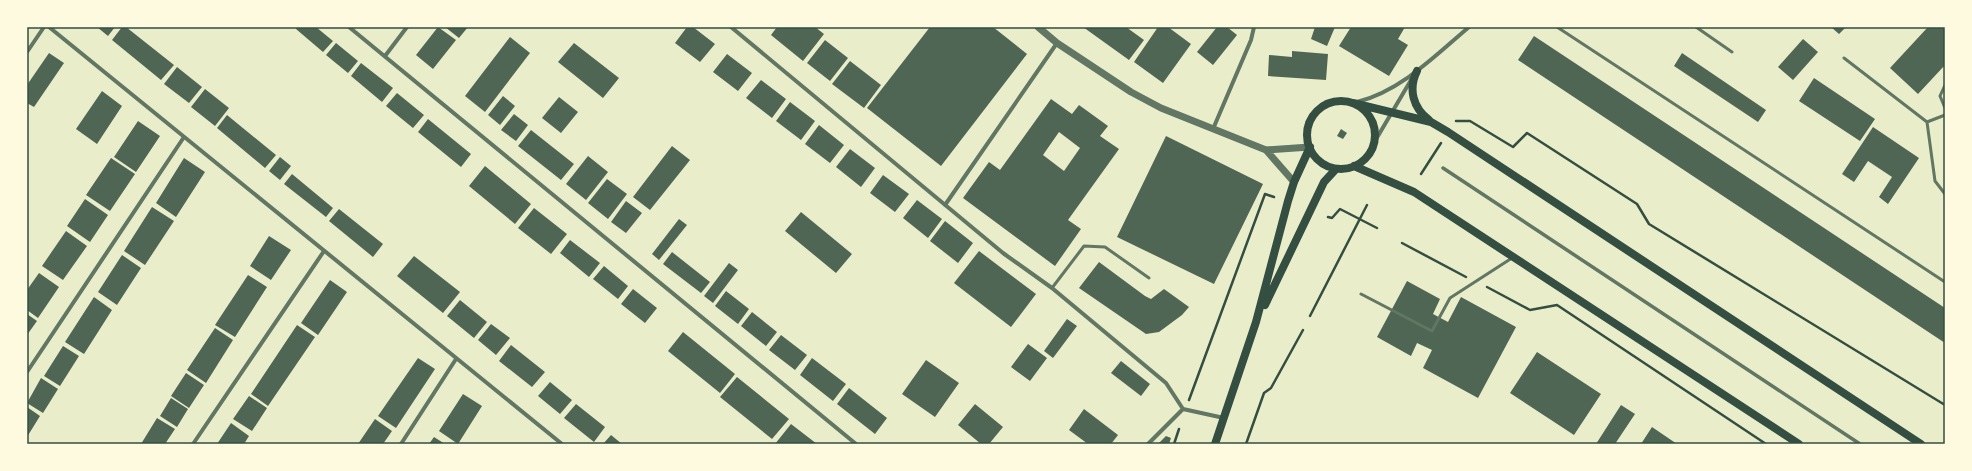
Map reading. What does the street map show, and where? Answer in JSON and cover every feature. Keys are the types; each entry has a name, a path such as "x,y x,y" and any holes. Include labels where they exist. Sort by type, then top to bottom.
{"main road":[{"path":"1417,71 1412,85 1414,99 1418,109 1431,122 1921,444"},
{"path":"1353,103 1364,109 1371,118 1375,140 1368,156 1354,166 1336,169 1319,160 1310,147 1308,136 1309,126 1316,112 1325,105 1336,101 1353,103 1431,122"},
{"path":"1215,444 1256,322 1294,182 1310,147"},
{"path":"1354,166 1414,192 1799,444"},
{"path":"1256,322 1324,182 1336,169"}],"street":[{"path":"27,52 44,27"},
{"path":"49,27 562,444"},
{"path":"349,27 856,444"},
{"path":"385,56 407,27"},
{"path":"731,27 1003,253 1052,288 1166,384 1185,409 1224,418"},
{"path":"1038,27 1058,43 1131,92 1161,108 1266,150 1310,147"},
{"path":"1213,129 1251,40 1254,27"},
{"path":"1353,103 1381,93 1417,71 1469,27"},
{"path":"945,205 1058,43"},
{"path":"1375,140 1417,71"},
{"path":"27,372 184,137"},
{"path":"1266,150 1294,182"},
{"path":"1443,168 1860,444"},
{"path":"193,444 324,251"},
{"path":"400,444 456,359"},
{"path":"1148,444 1185,409"}],"lane":[{"path":"1557,27 1945,282"},
{"path":"1696,27 1732,52"},
{"path":"1844,58 1928,122 1935,181 1945,194"},
{"path":"1945,85 1940,96 1945,108"},
{"path":"1928,122 1945,115"},
{"path":"1052,288 1084,246 1104,247 1149,278"},
{"path":"1361,294 1432,331 1450,298 1513,257"}],"path":[{"path":"1455,121 1470,121 1513,147 1527,133 1637,204 1649,224 1945,405"},
{"path":"1421,174 1441,143"},
{"path":"1174,444 1185,409 1265,194 1274,197"},
{"path":"1310,316 1366,205"},
{"path":"1328,217 1332,218 1340,209 1376,228"},
{"path":"1402,243 1530,310 1557,305 1766,444"},
{"path":"1246,444 1264,393 1271,388 1303,330"}],"building":[{"path":"97,27 115,27 108,36"},
{"path":"122,27 126,27 174,65 161,80 112,40"},
{"path":"297,27 316,27 333,41 323,52 296,29"},
{"path":"438,27 456,40 433,69 416,55"},
{"path":"445,27 468,27 459,38"},
{"path":"687,27 693,27 715,44 700,62 675,43"},
{"path":"777,27 815,27 824,34 803,61 771,35"},
{"path":"930,27 993,27 1027,54 941,166 867,108"},
{"path":"1083,27 1126,27 1144,40 1129,60"},
{"path":"1158,27 1168,27 1191,44 1163,83 1134,62"},
{"path":"1217,27 1227,27 1237,35 1213,65 1197,52"},
{"path":"1315,27 1335,27 1327,46 1311,39"},
{"path":"1351,27 1405,27 1398,39 1408,45 1389,76 1339,46"},
{"path":"1831,27 1846,27 1839,34"},
{"path":"1928,27 1945,27 1945,65 1918,94 1890,68"},
{"path":"1534,36 1945,308 1945,343 1518,60"},
{"path":"510,37 530,53 485,112 465,96"},
{"path":"1803,39 1818,52 1793,80 1778,67"},
{"path":"825,40 848,58 830,81 807,63"},
{"path":"336,43 358,61 348,73 326,55"},
{"path":"574,43 619,78 603,98 558,62"},
{"path":"1292,51 1328,54 1326,80 1268,76 1269,55 1292,57"},
{"path":"49,53 64,63 34,107 27,103 27,85"},
{"path":"1682,53 1766,110 1758,122 1674,66"},
{"path":"727,54 752,73 738,91 713,72"},
{"path":"850,61 881,85 864,108 832,84"},
{"path":"361,63 393,88 382,102 351,76"},
{"path":"177,67 202,87 189,103 164,84"},
{"path":"1814,78 1875,119 1860,141 1799,101"},
{"path":"761,80 786,99 772,118 746,98"},
{"path":"205,89 229,108 215,126 191,107"},
{"path":"102,91 122,106 97,144 76,129"},
{"path":"397,93 424,115 413,128 386,106"},
{"path":"503,96 515,106 500,125 488,115"},
{"path":"559,97 578,112 561,133 542,118"},
{"path":"1051,99 1072,114 1079,105 1108,126 1100,136 1119,149 1068,220 1081,229 1055,266 963,198 989,162 1000,170","holes":["1059,132 1080,148 1064,171 1043,155"]},
{"path":"790,102 815,121 801,140 776,121"},
{"path":"514,114 528,125 516,141 501,130"},
{"path":"227,115 276,155 265,168 217,128"},
{"path":"428,119 471,154 461,167 418,132"},
{"path":"138,121 160,136 136,172 114,157"},
{"path":"819,125 844,145 830,163 805,144"},
{"path":"1873,127 1919,158 1888,204 1879,197 1892,177 1868,161 1854,182 1842,174"},
{"path":"1341,129 1347,133 1343,139 1337,136"},
{"path":"531,130 574,164 561,180 518,146"},
{"path":"1166,136 1263,184 1214,284 1117,237"},
{"path":"672,146 690,160 650,210 633,197"},
{"path":"850,149 875,168 861,187 836,167"},
{"path":"588,156 608,172 586,200 566,184"},
{"path":"280,157 291,166 280,180 269,171"},
{"path":"111,158 135,174 110,211 86,195"},
{"path":"184,158 205,172 176,217 156,203"},
{"path":"485,166 531,204 515,224 469,186"},
{"path":"292,174 333,208 326,217 284,184"},
{"path":"883,175 909,194 895,212 870,193"},
{"path":"607,179 627,194 608,219 588,203"},
{"path":"85,199 108,215 90,242 67,226"},
{"path":"917,200 942,219 928,238 903,218"},
{"path":"626,201 642,213 626,233 611,222"},
{"path":"152,207 174,221 145,265 124,251"},
{"path":"534,208 567,234 551,254 518,228"},
{"path":"339,209 383,244 373,257 329,221"},
{"path":"801,212 852,254 836,273 785,231"},
{"path":"679,219 687,225 659,260 652,254"},
{"path":"945,221 973,243 958,263 930,241"},
{"path":"66,231 87,246 63,280 42,266"},
{"path":"269,236 291,250 271,280 250,266"},
{"path":"570,240 600,263 589,277 560,253"},
{"path":"979,251 1036,294 1011,327 954,283"},
{"path":"672,252 710,282 701,293 663,264"},
{"path":"122,255 141,268 117,305 98,292"},
{"path":"414,256 460,292 443,313 397,276"},
{"path":"1099,262 1151,299 1164,289 1189,307 1182,315 1159,332 1146,334 1079,288"},
{"path":"729,263 738,270 713,303 704,296"},
{"path":"604,266 628,286 618,299 593,279"},
{"path":"39,273 59,287 38,318 27,310 27,290"},
{"path":"248,275 267,287 235,337 215,325"},
{"path":"330,280 347,292 318,335 301,323"},
{"path":"1407,281 1440,299 1433,314 1448,322 1461,297 1516,327 1478,398 1423,368 1432,350 1417,343 1411,356 1377,337"},
{"path":"633,289 657,308 645,323 621,304"},
{"path":"726,291 749,309 738,324 715,306"},
{"path":"94,297 112,310 84,354 65,342"},
{"path":"460,300 487,322 474,338 447,316"},
{"path":"752,312 777,332 766,346 741,326"},
{"path":"27,314 37,321 27,335"},
{"path":"1067,319 1077,326 1053,358 1044,351"},
{"path":"491,324 510,338 496,355 478,340"},
{"path":"297,325 315,337 268,406 251,394"},
{"path":"215,328 233,340 206,383 187,370"},
{"path":"683,332 735,374 720,393 668,351"},
{"path":"781,335 807,355 795,370 769,350"},
{"path":"1028,344 1047,358 1030,381 1011,367"},
{"path":"511,345 545,372 532,387 499,361"},
{"path":"63,346 79,356 60,386 44,376"},
{"path":"1537,352 1601,394 1574,435 1510,393"},
{"path":"418,358 435,369 396,428 378,416"},
{"path":"812,358 846,384 833,401 800,375"},
{"path":"926,360 959,383 935,417 902,394"},
{"path":"1121,361 1150,384 1141,396 1111,373"},
{"path":"186,373 204,385 189,408 171,396"},
{"path":"737,377 789,419 772,439 720,397"},
{"path":"41,378 58,389 43,413 27,403"},
{"path":"550,382 572,400 560,414 538,396"},
{"path":"849,388 887,418 875,434 837,404"},
{"path":"463,394 482,406 458,444 439,431"},
{"path":"249,396 267,408 252,431 233,419"},
{"path":"171,398 188,409 177,427 160,416"},
{"path":"576,404 605,427 594,442 564,418"},
{"path":"975,404 1003,427 989,444 981,444 958,425"},
{"path":"1621,405 1635,414 1615,444 1596,444"},
{"path":"27,407 40,416 27,437"},
{"path":"1084,409 1118,435 1111,444 1088,444 1069,430"},
{"path":"157,418 175,429 165,444 141,444"},
{"path":"375,419 392,431 383,444 358,444"},
{"path":"231,423 249,436 244,444 217,444"},
{"path":"791,424 817,444 775,444"},
{"path":"1652,427 1677,444 1641,444"},
{"path":"611,435 622,444 603,444"},
{"path":"1166,436 1171,438 1169,444 1158,444"},
{"path":"434,437 445,444 429,444"}]}
